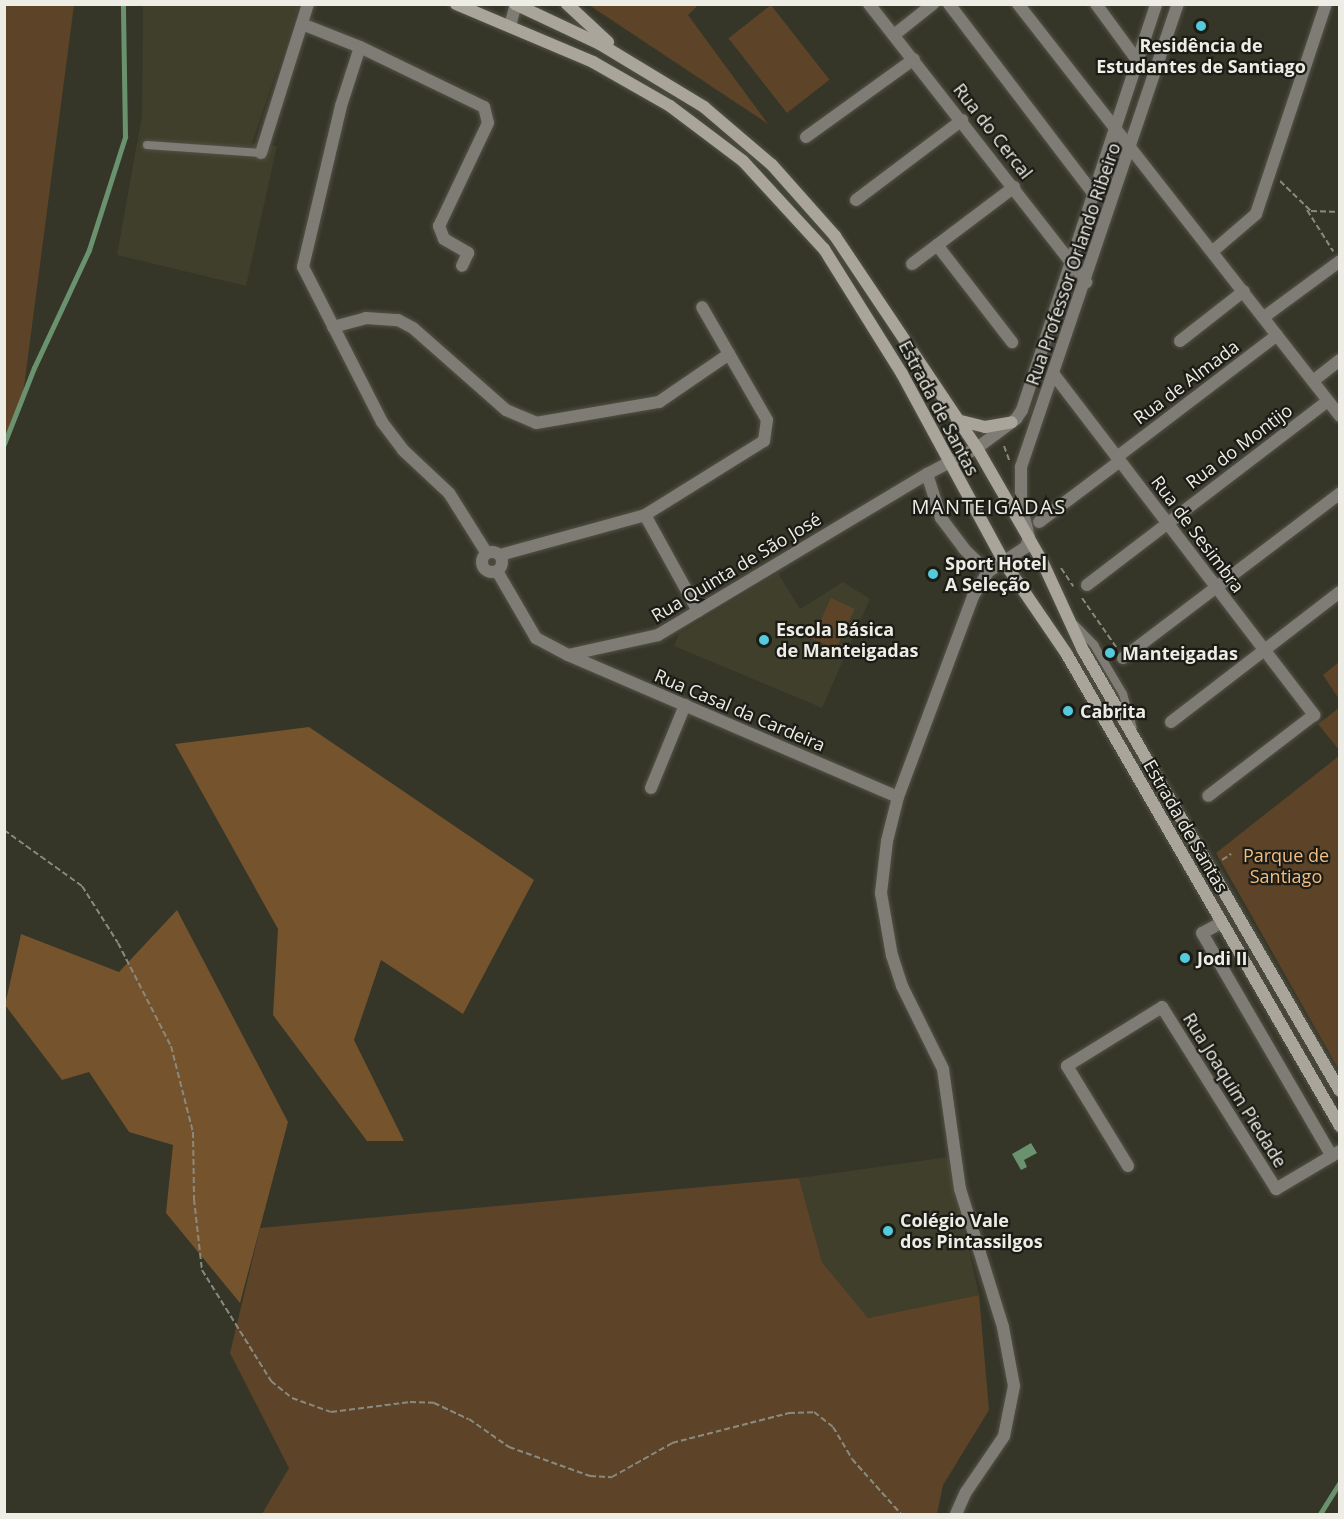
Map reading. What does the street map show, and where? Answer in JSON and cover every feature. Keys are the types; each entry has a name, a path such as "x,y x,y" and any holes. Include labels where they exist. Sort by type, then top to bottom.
{"main road":[{"name":"Estrada de Santas","path":"456,4 593,62 645,90 719,141 764,181 824,249 852,291 928,419 948,464 1004,562 1066,652 1340,1126"},
{"path":"567,4 634,63"},
{"name":"Estrada de Santas","path":"516,5 568,27 634,63 712,114 802,198 860,272 976,448 1029,537 1068,618 1139,746 1340,1091"},
{"path":"957,420 985,427 1012,422"}],"street":[{"path":"261,153 308,4"},
{"name":"Rua do Cercal","path":"868,4 962,120 1086,282"},
{"path":"894,34 933,4"},
{"path":"949,4 1093,193"},
{"path":"1018,4 1132,146 1340,416"},
{"path":"1096,4 1137,60"},
{"name":"Rua Professor Orlando Ribeiro","path":"948,464 999,432 1022,410 1114,125 1156,4"},
{"name":"Rua Professor Orlando Ribeiro","path":"1029,537 1022,506 1021,467 1055,376 1178,4"},
{"path":"1213,251 1256,213 1326,4"},
{"path":"510,26 516,5"},
{"path":"302,24 360,47 481,105 487,113 488,123 439,226 444,239 468,253 462,266"},
{"path":"360,47 340,106 303,254 303,267 392,437 449,493 486,552 501,555 645,515 764,441 767,420 702,308"},
{"path":"806,137 914,59"},
{"path":"856,200 962,120"},
{"path":"912,264 1014,187"},
{"path":"937,245 1012,342"},
{"path":"1264,317 1336,262"},
{"path":"1180,341 1244,291"},
{"path":"333,327 366,318 398,320 413,328 506,410 536,423 659,402 729,354"},
{"name":"Rua de Almada","path":"1039,522 1277,334"},
{"path":"1313,381 1340,360"},
{"name":"Rua de Sesimbra","path":"1055,376 1314,715 1208,796"},
{"name":"Rua do Montijo","path":"1087,585 1328,401"},
{"name":"Rua Quinta de São José","path":"568,655 658,635 927,474 948,464"},
{"path":"927,474 941,518 964,549 988,572"},
{"path":"1123,658 1340,493"},
{"path":"645,515 698,611"},
{"path":"956,1515 966,1492 1004,1436 1014,1386 1003,1327 960,1189 943,1069 902,986 885,924 883,866 898,797 973,596 988,572 1021,552 1029,537"},
{"path":"486,552 482,559 483,567 489,572 497,571 502,564 501,555"},
{"path":"497,571 536,638 568,655"},
{"path":"1171,722 1340,592"},
{"name":"Rua Casal da Cardeira","path":"568,655 898,797"},
{"path":"651,788 685,705"},
{"path":"1221,922 1202,933 1336,1153"},
{"name":"Rua Joaquim Piedade","path":"1128,1166 1067,1066 1162,1007 1276,1190 1336,1153"}],"lane":[{"path":"147,145 261,153"}],"path":[{"path":"1271,170 1305,207 1336,262"},
{"path":"1305,207 1311,211 1340,212"},
{"path":"999,432 1009,461 1021,467"},
{"path":"1060,567 1123,658"},
{"path":"4,830 82,886 118,943 171,1046 193,1132 194,1198 202,1270 271,1381 292,1398 331,1412 410,1402 434,1403 470,1419 509,1447 590,1476 612,1477 672,1443 789,1413 814,1412 833,1427 852,1459 901,1515"}],"shaded area":[{"path":"143,5 299,5 252,143 277,146 246,286 117,255 142,115"},
{"name":"Escola Básica de Manteigadas","path":"778,573 800,609 843,582 870,599 822,708 674,646 679,634"},
{"path":"309,727 534,880 463,1014 381,960 354,1040 404,1141 367,1141 273,1015 278,929 175,744"},
{"path":"177,910 288,1122 240,1303 166,1213 173,1145 129,1132 89,1072 62,1080 5,1005 21,934 119,972"},
{"path":"1031,1143 1037,1153 1024,1160 1027,1167 1021,1170 1012,1154"},
{"name":"Colégio Vale dos Pintassilgos","path":"948,1157 979,1295 868,1318 822,1262 799,1178"}],"green space":[{"path":"5,4 74,5 22,402 5,436"},
{"path":"589,5 698,5 688,15 768,124"},
{"path":"771,5 829,80 787,113 728,38"},
{"path":"831,598 855,609 836,650 812,639"},
{"path":"1339,662 1339,699 1323,675"},
{"path":"1339,708 1339,750 1318,724"},
{"name":"Parque de Santiago","path":"1339,756 1339,1070 1216,853"},
{"path":"799,1178 822,1262 868,1318 979,1295 989,1410 943,1485 937,1514 262,1514 289,1468 230,1353 260,1228"}],"waterway":[{"path":"4,444 34,368 89,250 125,137 123,4"},
{"path":"1320,1514 1340,1482"}],"place":[{"name":"Residência de Estudantes de Santiago","path":"1201,26"},
{"name":"Sport Hotel A Seleção","path":"933,574"},
{"name":"Escola Básica de Manteigadas","path":"764,640"},
{"name":"Manteigadas","path":"1110,653"},
{"name":"Cabrita","path":"1068,711"},
{"name":"Jodi II","path":"1185,958"},
{"name":"Colégio Vale dos Pintassilgos","path":"888,1231"}],"district":[{"name":"MANTEIGADAS","path":"989,506"}]}
